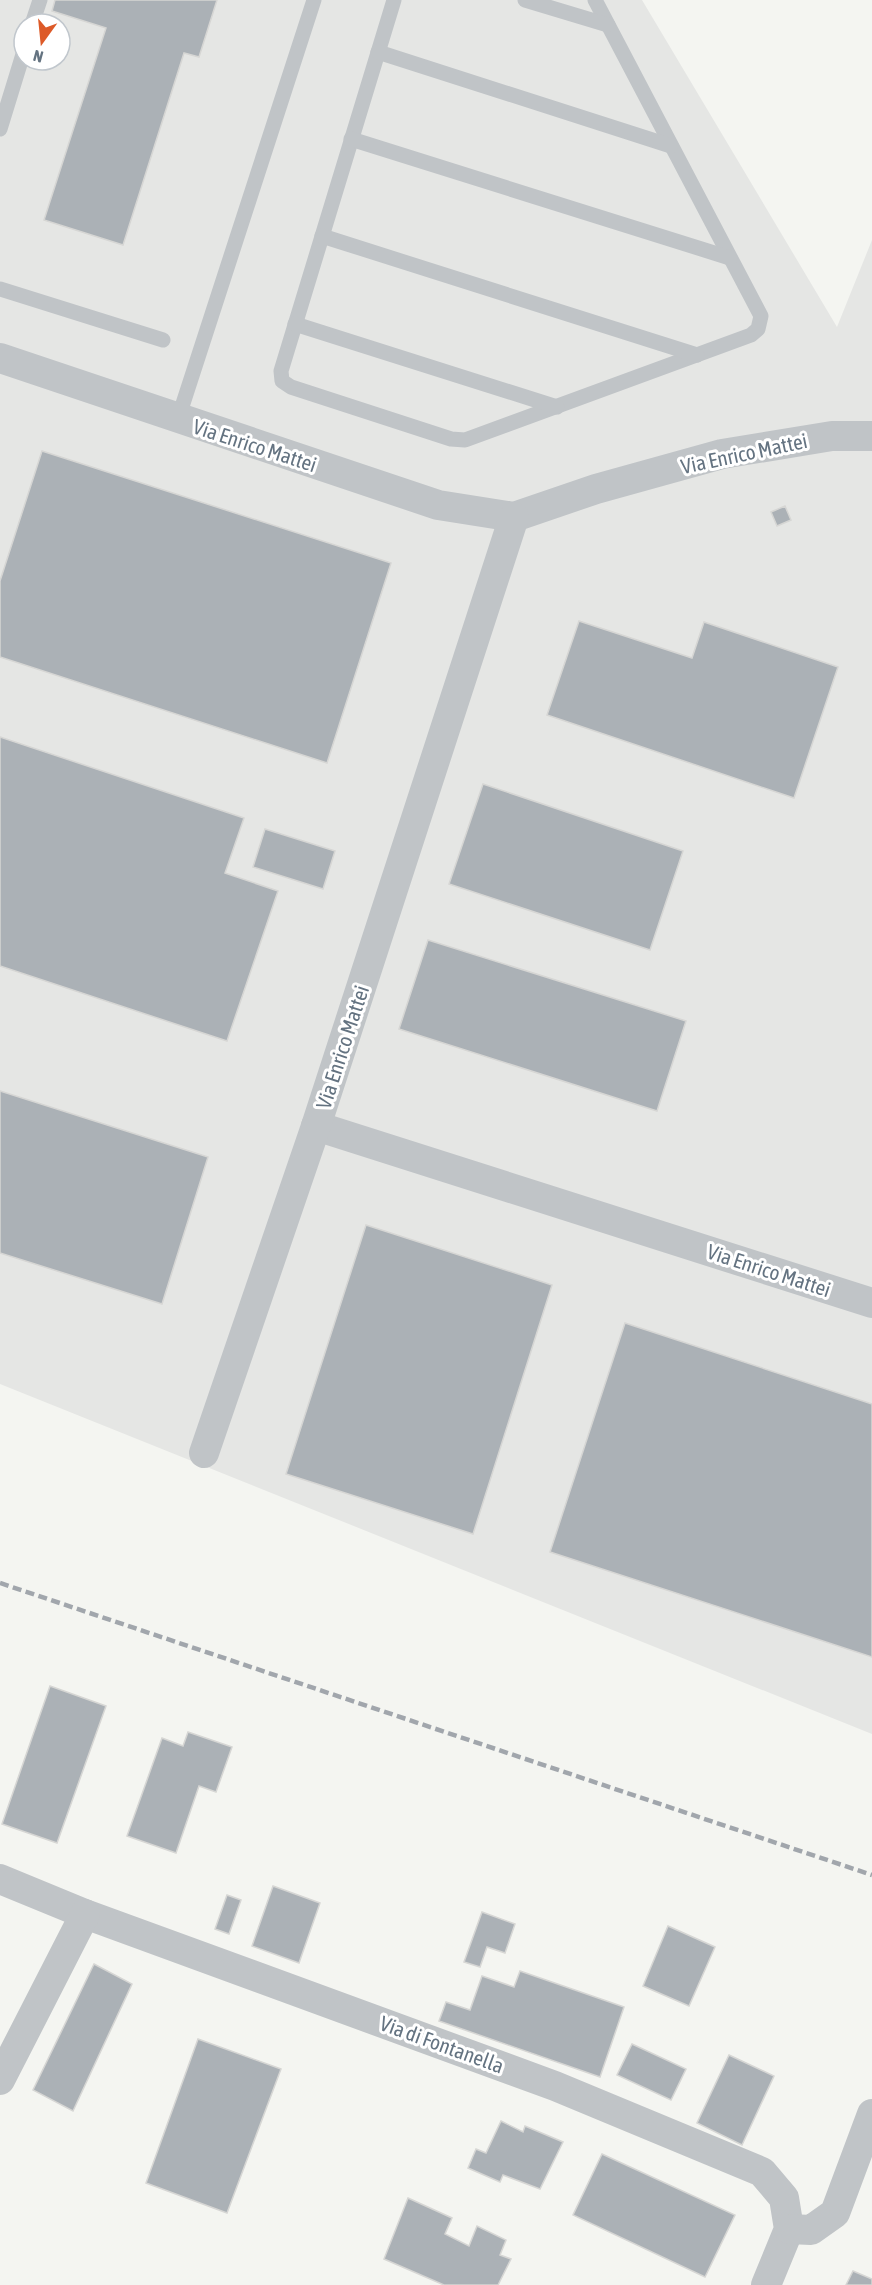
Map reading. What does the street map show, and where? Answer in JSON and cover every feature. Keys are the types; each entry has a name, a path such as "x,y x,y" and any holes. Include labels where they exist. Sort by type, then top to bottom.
{"street":[{"name":"Via Enrico Mattei","path":"0,358 438,505 514,517 596,489 722,454 832,436 872,435"},
{"name":"Via Enrico Mattei","path":"514,517 316,1126 872,1303"},
{"path":"204,1453 316,1126"},
{"name":"Via di Fontanella","path":"0,1879 85,1914 555,2086 762,2172 784,2198 789,2229"},
{"path":"0,2080 85,1914"},
{"path":"766,2285 789,2229 811,2230 834,2213 872,2114"}],"lane":[{"path":"178,419 314,0"},
{"path":"394,0 281,371 282,381 291,387 440,435 465,440 697,356 751,335 758,329 760,316 595,0"},
{"path":"525,0 608,25"},
{"path":"378,52 671,146"},
{"path":"0,129 18,72"},
{"path":"351,139 730,258"},
{"path":"322,236 697,356"},
{"path":"0,289 163,340"},
{"path":"295,324 557,407"}],"shaded area":[{"path":"0,0 642,0 837,327 872,240 872,1734 0,1384"}],"building":[{"path":"55,0 217,0 199,57 184,53 123,245 44,220 106,28 72,17 72,12 52,11"},
{"path":"42,451 391,563 327,763 0,657 0,581"},
{"path":"785,506 791,520 777,526 771,512"},
{"path":"579,621 692,658 704,622 838,667 794,798 547,715"},
{"path":"0,737 244,818 225,873 278,891 227,1041 0,966"},
{"path":"483,784 683,851 650,950 449,884"},
{"path":"265,829 335,851 323,889 253,867"},
{"path":"428,940 686,1021 657,1111 399,1029"},
{"path":"0,1091 208,1157 162,1304 0,1253"},
{"path":"366,1225 552,1285 473,1534 286,1474"},
{"path":"625,1323 872,1404 872,1657 550,1552"},
{"path":"50,1686 106,1706 57,1843 2,1824"},
{"path":"188,1732 232,1747 216,1792 199,1786 176,1853 127,1836 162,1738 183,1746"},
{"path":"273,1886 320,1903 299,1963 252,1946"},
{"path":"227,1895 241,1900 229,1934 215,1929"},
{"path":"482,1912 515,1924 505,1953 487,1947 480,1967 464,1962"},
{"path":"668,1926 715,1947 689,2006 643,1986"},
{"path":"94,1964 132,1984 73,2111 33,2090"},
{"path":"520,1971 624,2007 600,2077 439,2021 446,2002 470,2010 482,1976 514,1987"},
{"path":"198,2039 281,2069 227,2213 146,2183"},
{"path":"632,2044 686,2069 671,2100 617,2075"},
{"path":"729,2055 774,2076 742,2145 697,2123"},
{"path":"501,2121 523,2132 525,2126 563,2142 540,2189 503,2175 500,2182 468,2168 476,2149 486,2153"},
{"path":"602,2154 735,2215 705,2277 573,2215"},
{"path":"408,2198 452,2218 445,2234 469,2246 477,2226 506,2240 500,2255 511,2259 498,2285 444,2285 384,2259"},
{"path":"853,2271 872,2279 872,2285 846,2285"}],"railway":[{"path":"0,1583 872,1875"}]}
